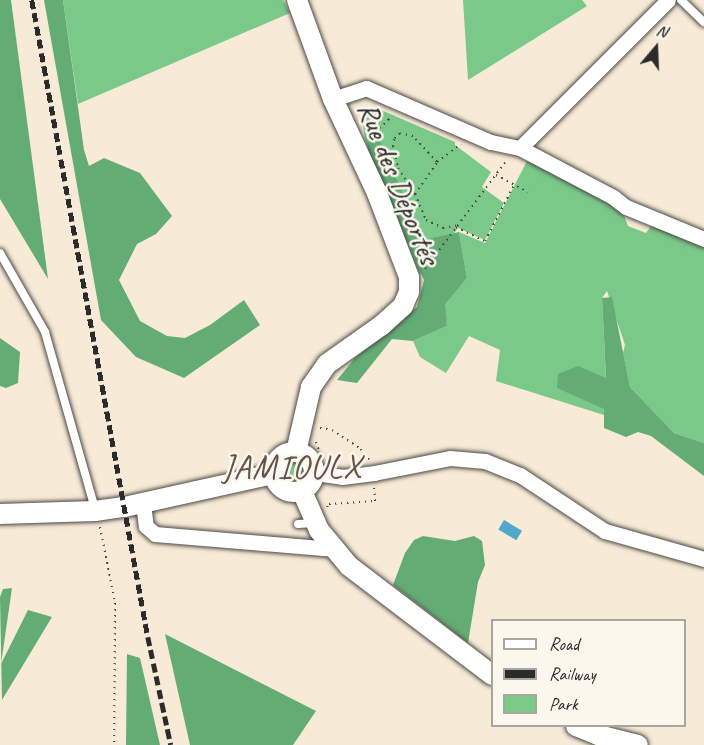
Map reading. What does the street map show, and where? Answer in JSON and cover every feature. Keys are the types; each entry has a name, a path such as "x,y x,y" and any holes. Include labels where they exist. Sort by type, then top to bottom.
{"street":[{"name":"Rue des Déportés","path":"297,0 333,99 377,193 409,277 409,292 403,306 382,325 327,364 311,387 308,426"},
{"path":"517,148 668,0"},
{"path":"333,99 366,88 491,142 517,148 613,197 626,207 704,239"},
{"path":"296,452 308,426"},
{"path":"319,467 310,485 302,491 293,493 282,489 273,474 275,464 283,455 296,452 301,453 319,467 342,477 405,468 450,458 485,461 520,475 605,531 704,559"},
{"path":"0,514 95,511 143,503 273,474"},
{"path":"302,491 311,526 349,566 491,674"},
{"path":"143,503 146,526 154,534 335,549"},
{"path":"578,727 598,735 638,745"}],"lane":[{"path":"681,0 704,22"},
{"path":"0,253 45,333 95,511"}],"path":[{"path":"357,150 391,117 400,103"},
{"path":"437,162 413,136 404,132 397,135 393,146 398,168 415,194 426,220 432,225 443,228 457,226 485,241 514,185"},
{"path":"415,194 437,162 456,150 471,133"},
{"path":"409,277 424,270 517,148"},
{"path":"496,175 528,192"},
{"path":"308,426 315,438 319,467"},
{"path":"308,426 332,430 361,449 363,456 381,472 375,501 329,504 311,526"},
{"path":"95,511 102,534 115,603 114,745"}],"green space":[{"path":"0,0 11,0 48,279 0,199"},
{"path":"44,0 63,0 84,150 89,166 104,158 140,173 172,216 156,234 137,244 119,280 140,321 167,336 185,338 210,325 244,300 260,325 184,378 136,357 101,320"},
{"path":"63,0 283,0 290,13 78,104"},
{"path":"463,0 582,0 587,6 468,80"},
{"path":"381,110 455,142 455,145 491,172 482,187 504,203 485,240 458,228 426,271 420,275 375,172 365,139 363,126 367,116"},
{"path":"369,129 381,143 423,240 459,232 467,278 445,304 447,326 413,341 392,339 357,383 337,380 355,358 417,307 424,280 368,149"},
{"path":"528,159 613,201 623,213 628,226 646,233 653,223 704,244 704,443 674,433 630,387 623,353 625,345 607,291 602,298 606,379 604,415 496,381 500,350 469,336 446,373 420,357 413,341 447,326 444,304 467,278 459,232 485,243"},
{"path":"612,297 630,387 674,433 704,443 704,476 651,436 638,432 626,437 604,428 604,409 557,388 558,374 578,366 606,378 602,298"},
{"path":"0,338 20,352 18,383 6,388 0,386"},
{"path":"293,460 301,463 304,471 301,479 293,482 285,479 282,471 285,463"},
{"path":"423,536 455,541 474,536 482,541 485,565 478,582 468,643 393,585 405,553 414,540"},
{"path":"12,588 1,662 0,597 3,589"},
{"path":"28,610 52,617 2,700 1,663"},
{"path":"165,634 316,711 293,745 190,745"},
{"path":"127,654 140,658 160,745 126,745"}],"water":[{"path":"504,520 522,531 516,540 498,529"}],"railway":[{"path":"32,0 148,637 171,745"}],"district":[{"name":"JAMIOULX","path":"292,468"}]}
